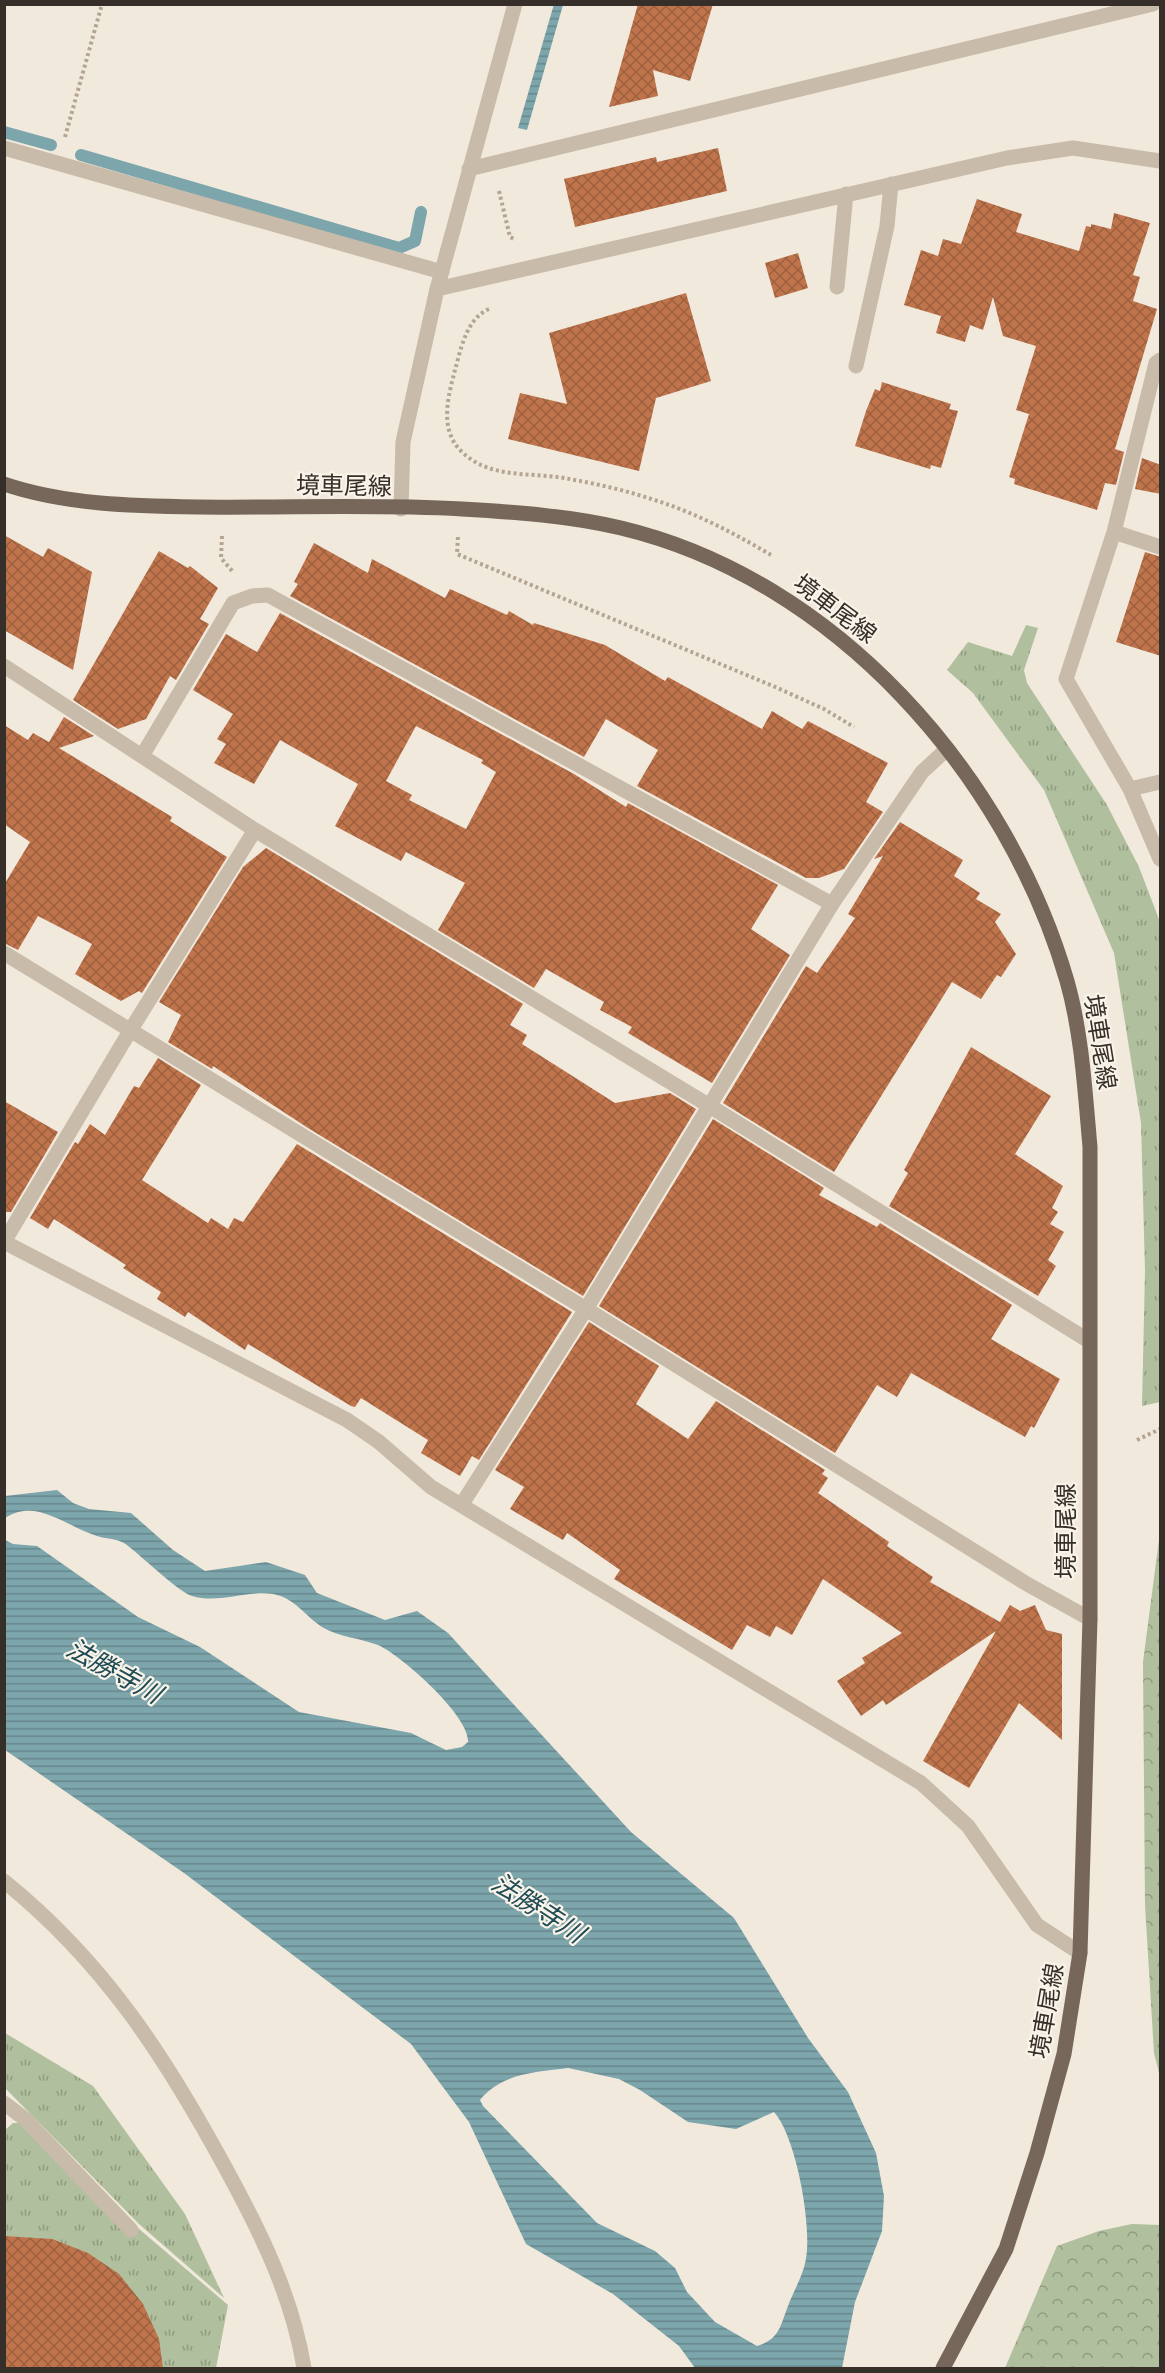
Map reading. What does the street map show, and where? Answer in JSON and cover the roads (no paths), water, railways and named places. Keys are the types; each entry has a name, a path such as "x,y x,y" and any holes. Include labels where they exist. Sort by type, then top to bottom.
{"main road":[{"name":"境車尾線","path":"4,484 57,497 123,504 460,509 563,518 602,525 680,547 770,588 861,654 947,749 1009,839 1052,934 1068,984 1085,1089 1090,1147 1090,1619 1080,1953 1064,2054 1037,2153 1006,2248 943,2368"}],"street":[{"path":"401,509 403,442 437,289 515,4"},
{"path":"469,169 1153,4"},
{"path":"4,148 442,272"},
{"path":"437,289 1007,158 1073,148 1161,161"},
{"path":"856,366 887,226 891,184"},
{"path":"837,287 846,194"},
{"path":"1161,360 1156,363 1114,532 1066,679 1130,789 1161,859"},
{"path":"1114,532 1161,547"},
{"path":"142,756 233,603 252,596 268,595 832,904"},
{"path":"4,666 255,830 708,1105 1089,1341"},
{"path":"462,1504 586,1309 832,904 922,772 947,749"},
{"path":"1130,789 1161,782"},
{"path":"255,830 130,1030 4,1242 347,1420 379,1442 431,1487 921,1783 968,1826 1037,1925 1080,1953"},
{"path":"4,953 586,1309 1027,1584 1090,1619"},
{"path":"4,1881 45,1914 72,1941 133,2014 156,2049 262,2235 295,2324 304,2368"},
{"path":"4,2103 24,2119 131,2230"}],"water":[{"path":"554,4 563,5 527,130 518,128"},
{"name":"法勝寺川","path":"57,1490 73,1503 89,1509 131,1513 173,1550 205,1571 266,1562 305,1575 317,1593 385,1620 417,1611 448,1633 631,1832 734,1918 808,2038 848,2092 876,2153 884,2196 882,2231 855,2302 842,2368 695,2368 679,2346 613,2294 526,2244 469,2122 411,2044 184,1873 5,1750 5,1540 13,1544 37,1546 138,1617 200,1647 299,1712 411,1733 446,1750 462,1747 468,1742 466,1731 446,1703 417,1673 378,1645 322,1627 294,1603 281,1596 263,1593 222,1598 192,1596 177,1587 121,1541 97,1536 40,1512 17,1512 5,1518 5,1496","holes":["568,2068 619,2079 688,2122 736,2129 774,2112 782,2124 795,2160 804,2204 807,2225 806,2258 781,2326 775,2336 765,2343 757,2346 715,2322 687,2292 675,2268 655,2251 597,2223 483,2106 480,2100 498,2084 509,2079 544,2071"]}],"waterway":[{"path":"4,132 51,145"},
{"path":"81,155 399,248 415,241 421,212"}]}
